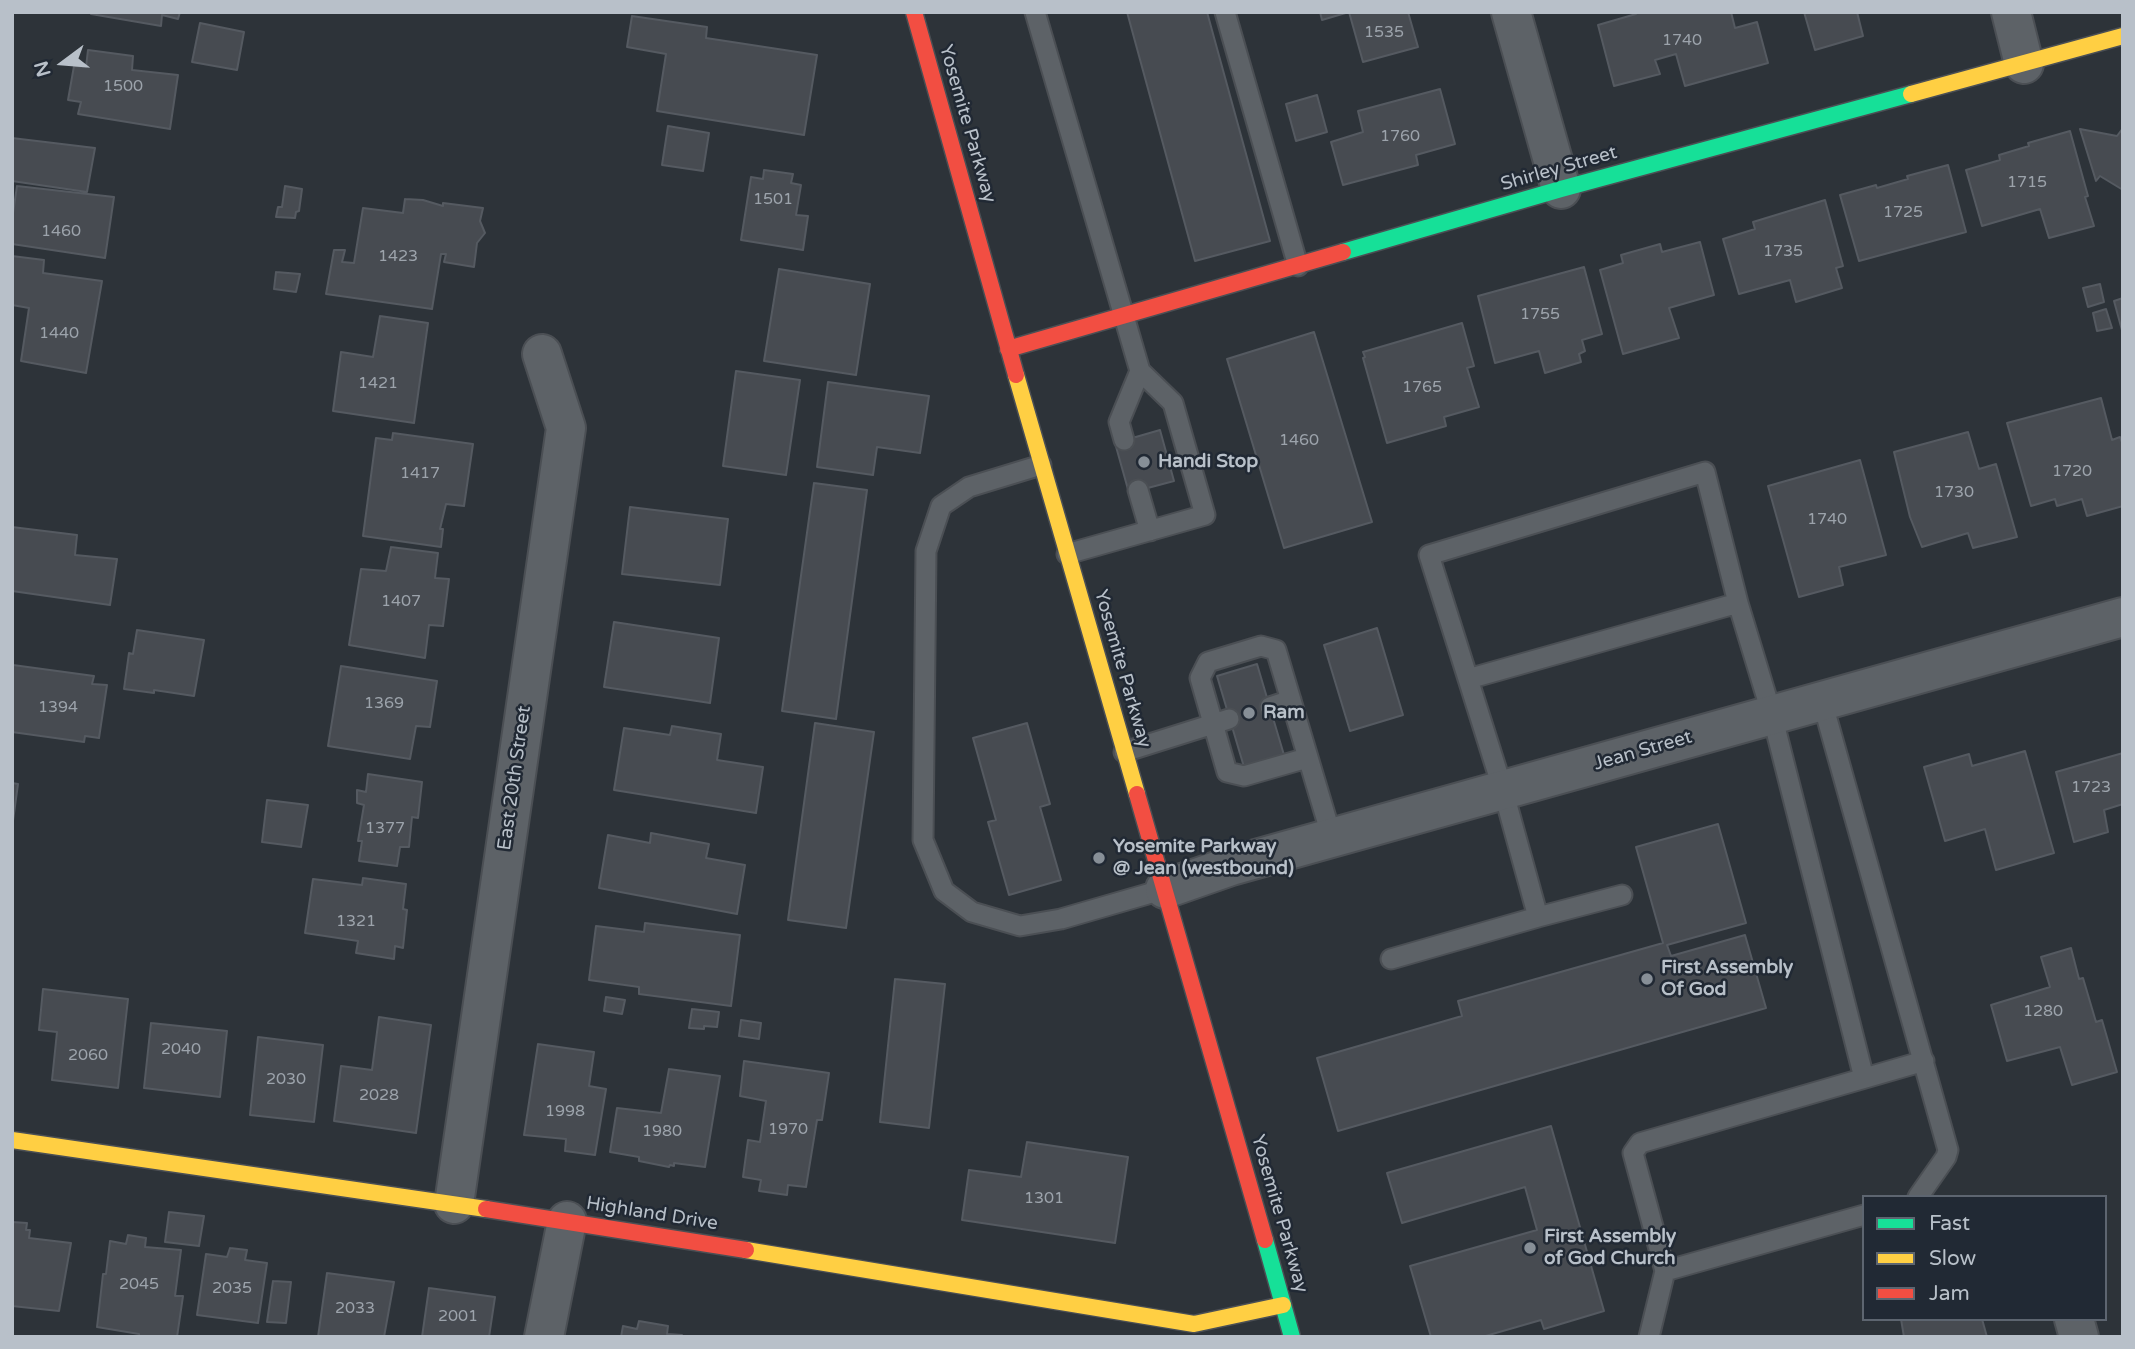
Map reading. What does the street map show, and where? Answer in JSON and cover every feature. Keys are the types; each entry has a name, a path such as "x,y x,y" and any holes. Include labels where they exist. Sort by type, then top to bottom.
{"street":[{"name":"Yosemite Parkway","path":"914,12 1041,466 1292,1337"},
{"path":"1511,12 1561,189"},
{"path":"2011,12 2024,64"},
{"name":"Shirley Street","path":"1008,349 1561,189 2123,36"},
{"name":"East 20th Street","path":"454,1204 566,428 542,354"},
{"name":"Jean Street","path":"1165,889 1231,866 2123,617"},
{"name":"Highland Drive","path":"12,1140 567,1221 1194,1324 1283,1305"},
{"path":"544,1337 567,1221"}],"lane":[{"path":"1035,12 1140,371 1172,404 1205,515 1067,554"},
{"path":"1225,12 1298,266"},
{"path":"1124,440 1119,422 1140,371"},
{"path":"1041,466 969,487 941,506 926,551 923,840 944,891 972,912 1020,926 1060,919 1165,889"},
{"path":"1538,917 1503,790 1430,555 1706,472 1738,603 1772,715 1864,1079"},
{"path":"1138,490 1150,531"},
{"path":"1468,678 1738,603"},
{"path":"1307,758 1244,776 1227,772 1221,722 1200,678 1208,662 1261,646 1276,650 1332,838"},
{"path":"1270,707 1291,700"},
{"path":"1822,701 1948,1150 1919,1195"},
{"path":"1124,752 1221,722"},
{"path":"1391,959 1622,895"},
{"path":"1649,1337 1665,1271 1633,1153 1636,1147 1640,1143 1924,1061"},
{"path":"1665,1271 1862,1216"}],"building":[{"path":"91,12 180,12 178,19 162,15 161,26"},
{"path":"1127,12 1207,12 1270,241 1195,261"},
{"path":"1320,12 1349,12 1322,20"},
{"path":"1349,12 1408,12 1418,47 1363,62"},
{"path":"1636,12 1731,12 1735,28 1757,22 1768,63 1685,86 1676,54 1655,60 1660,74 1614,86 1598,25"},
{"path":"1804,12 1857,12 1863,36 1815,50"},
{"path":"632,16 707,27 706,38 817,55 804,135 657,111 666,54 627,47"},
{"path":"200,23 244,32 237,70 192,62"},
{"path":"88,50 133,56 132,70 178,75 170,129 78,114 81,102 68,100 74,66 86,67"},
{"path":"1440,89 1455,144 1416,155 1418,165 1343,185 1331,142 1363,132 1358,111"},
{"path":"1317,95 1327,132 1296,141 1286,104"},
{"path":"668,126 709,133 703,171 662,165"},
{"path":"2123,128 2123,190 2100,176 2096,181 2080,129 2117,136"},
{"path":"2070,131 2094,226 2049,238 2040,209 1982,226 1966,170 2000,160 1999,155 2029,146 2028,143"},
{"path":"12,138 95,148 87,192 12,181"},
{"path":"1948,165 1966,232 1859,261 1840,195 1876,185 1877,188 1908,179 1907,176"},
{"path":"764,170 793,174 791,183 801,185 796,215 808,216 803,250 741,240 751,177 763,179"},
{"path":"17,186 114,197 105,258 12,244"},
{"path":"285,186 302,189 299,211 296,212 295,218 276,217 278,207 282,207"},
{"path":"405,199 423,200 443,206 443,203 483,208 480,221 485,233 477,243 474,267 444,262 446,254 441,254 432,309 326,294 334,250 345,250 342,262 354,263 363,208 403,213"},
{"path":"1825,200 1843,266 1836,268 1842,288 1796,302 1790,280 1739,294 1723,239 1755,229 1753,222"},
{"path":"1700,242 1714,295 1669,308 1679,338 1623,354 1600,270 1623,263 1621,255 1660,244 1662,252"},
{"path":"12,256 44,260 43,273 102,281 86,373 21,361 29,308 12,305"},
{"path":"1584,267 1602,334 1582,340 1585,351 1579,354 1581,362 1545,373 1539,351 1495,363 1478,296"},
{"path":"779,269 870,284 856,375 764,361"},
{"path":"276,272 300,274 296,292 274,289"},
{"path":"2100,284 2104,302 2088,307 2083,288"},
{"path":"2123,298 2123,334 2114,301"},
{"path":"2106,309 2112,328 2097,331 2093,313"},
{"path":"380,316 428,323 414,423 333,411 341,352 373,357"},
{"path":"1462,323 1474,366 1467,368 1479,407 1444,417 1446,426 1387,443 1363,352"},
{"path":"1314,332 1372,522 1284,548 1227,359"},
{"path":"736,371 800,380 786,475 723,466"},
{"path":"828,382 929,396 920,453 877,447 873,475 817,467"},
{"path":"2101,398 2112,440 2120,437 2123,445 2123,506 2087,516 2082,499 2057,506 2055,499 2031,506 2007,423"},
{"name":"Handi Stop","path":"1160,430 1174,481 1129,493 1115,443"},
{"path":"1968,432 1979,469 1996,464 2017,537 1973,548 1968,533 1922,547 1910,517 1894,452"},
{"path":"393,433 473,444 464,506 446,504 440,529 443,529 441,547 363,536 376,438 392,440"},
{"path":"1860,460 1886,555 1839,567 1843,585 1799,597 1768,486"},
{"path":"814,483 867,490 836,719 782,711"},
{"path":"630,507 728,519 720,585 622,574"},
{"path":"12,527 77,535 75,555 117,559 110,605 12,591"},
{"path":"391,547 438,553 435,578 449,579 443,626 429,625 425,658 349,645 361,569 386,571"},
{"path":"614,622 719,638 710,703 604,687"},
{"path":"1377,628 1403,715 1350,731 1324,645"},
{"path":"137,630 204,640 194,696 124,689 129,653 133,654"},
{"name":"Ram","path":"1257,664 1284,755 1244,767 1217,676"},
{"path":"13,665 94,676 92,684 107,685 99,738 85,736 84,742 12,732"},
{"path":"341,666 437,681 430,727 416,726 410,759 328,746"},
{"path":"815,723 874,732 846,928 788,920"},
{"path":"1027,723 1050,804 1040,807 1061,880 1009,895 988,822 996,820 973,738"},
{"path":"672,726 721,734 717,760 763,767 756,813 614,790 624,728 670,735"},
{"path":"2025,751 2054,853 1996,870 1985,829 1945,841 1924,767 1969,754 1972,766"},
{"path":"2123,753 2123,804 2104,810 2108,832 2074,842 2056,772"},
{"path":"368,774 422,782 418,818 412,817 409,847 400,847 397,866 359,861 362,841 358,841 364,805 357,803 357,790 366,792"},
{"path":"12,783 18,784 12,828"},
{"path":"267,800 308,805 301,847 262,842"},
{"name":"First Assembly Of God","path":"1718,824 1746,923 1667,945 1671,956 1745,935 1766,1008 1338,1131 1317,1058 1462,1016 1458,1001 1663,943 1636,847"},
{"path":"651,833 709,844 706,858 745,865 737,914 599,888 608,835 650,843"},
{"path":"363,878 406,884 403,909 407,910 403,948 395,946 394,959 356,953 358,941 305,933 313,879 362,885"},
{"path":"645,923 740,935 731,1006 639,994 639,987 589,980 596,926 644,932"},
{"path":"2071,948 2079,979 2083,978 2096,1022 2102,1020 2117,1072 2072,1085 2060,1047 2007,1061 1991,1005 2050,987 2041,957"},
{"path":"895,979 945,984 929,1128 880,1122"},
{"path":"43,989 128,999 118,1088 52,1080 57,1032 39,1030"},
{"path":"606,997 625,1000 622,1014 604,1011"},
{"path":"692,1009 719,1012 717,1027 689,1028"},
{"path":"379,1017 431,1025 416,1133 334,1121 341,1066 372,1070"},
{"path":"741,1020 761,1023 759,1039 739,1036"},
{"path":"151,1023 227,1031 220,1097 144,1088"},
{"path":"258,1037 323,1045 314,1122 250,1115"},
{"path":"538,1044 594,1052 589,1086 606,1089 595,1155 565,1151 566,1139 524,1135"},
{"path":"744,1061 829,1073 822,1120 817,1120 806,1187 788,1185 787,1195 759,1191 761,1180 743,1177 748,1140 760,1142 766,1101 740,1096"},
{"path":"669,1069 720,1076 705,1167 674,1163 674,1166 669,1167 639,1161 639,1157 610,1152 617,1108 661,1113"},
{"name":"First Assembly of God Church","path":"1551,1126 1604,1311 1544,1329 1541,1320 1482,1337 1431,1337 1410,1266 1537,1230 1525,1187 1402,1223 1387,1173"},
{"path":"1027,1142 1128,1157 1115,1243 962,1220 969,1170 1021,1177"},
{"path":"169,1212 204,1216 199,1246 165,1242"},
{"path":"12,1222 27,1223 29,1238 71,1243 59,1311 12,1306"},
{"path":"128,1235 146,1238 145,1247 181,1250 175,1296 183,1296 177,1337 139,1337 139,1334 97,1327 110,1241 126,1244"},
{"path":"230,1248 247,1250 245,1260 267,1263 258,1323 197,1315 206,1254 227,1257"},
{"path":"327,1273 394,1282 384,1337 318,1337"},
{"path":"273,1281 291,1282 286,1323 267,1322"},
{"path":"429,1288 495,1297 489,1337 422,1337"},
{"path":"639,1321 668,1326 667,1334 682,1337 621,1337 623,1326 637,1329"},
{"path":"1901,1321 1983,1321 1987,1337 1904,1337"}],"traffic: fast":[{"path":"1343,252 1561,189 1911,94"},
{"path":"1265,1240 1292,1337"}],"traffic: slow":[{"path":"1911,94 2123,36"},
{"path":"1016,375 1137,794"},
{"path":"12,1140 486,1209"},
{"path":"746,1250 1194,1324 1283,1305"}],"traffic: jam":[{"path":"914,12 1016,375"},
{"path":"1008,349 1343,252"},
{"path":"1137,794 1265,1240"},
{"path":"486,1209 746,1250"}],"place":[{"name":"Handi Stop","path":"1144,462"},
{"name":"Ram","path":"1249,713"},
{"name":"Yosemite Parkway @ Jean (westbound)","path":"1099,858"},
{"name":"First Assembly Of God","path":"1647,979"},
{"name":"First Assembly of God Church","path":"1530,1248"}]}
